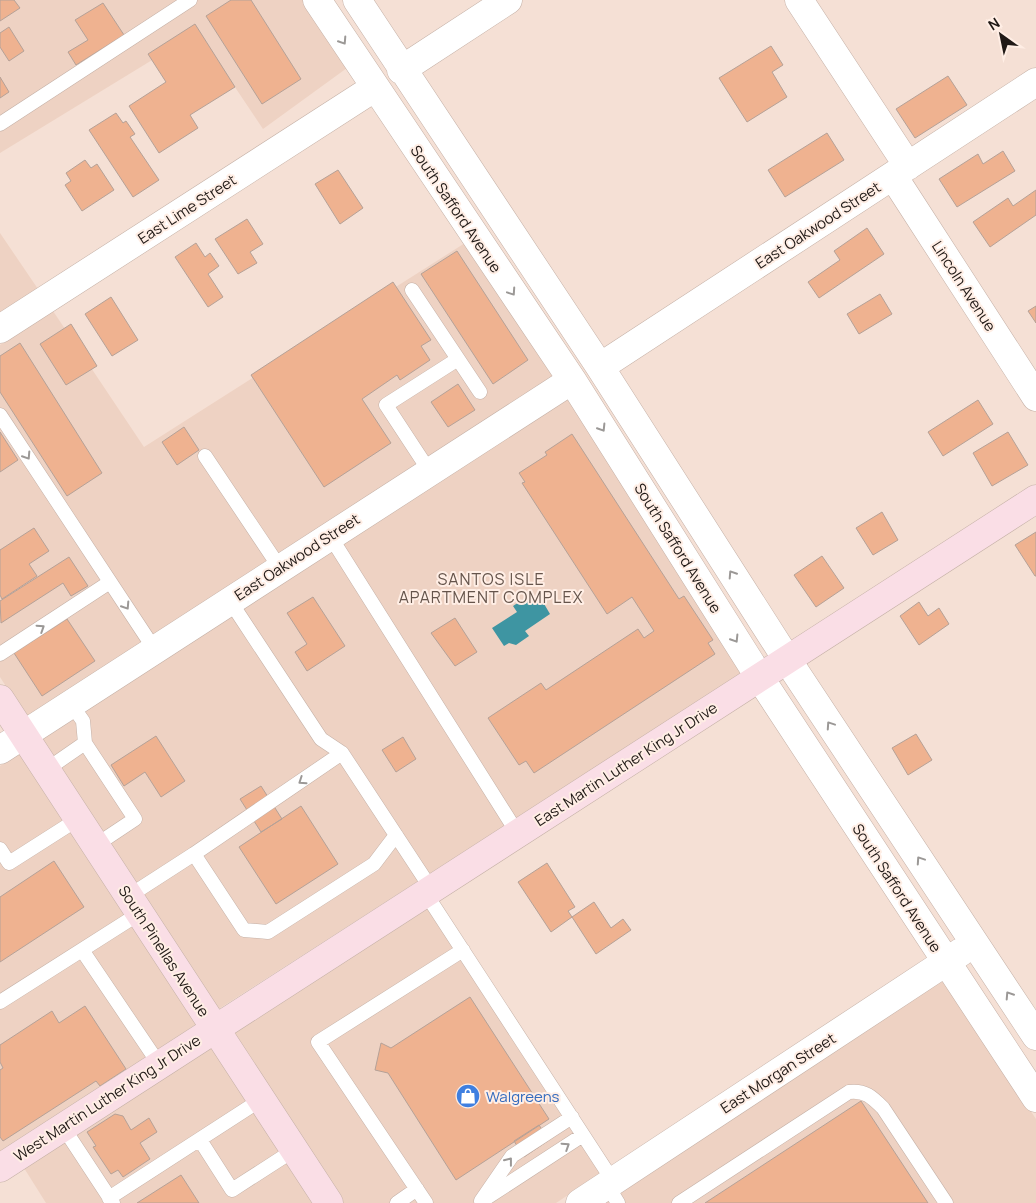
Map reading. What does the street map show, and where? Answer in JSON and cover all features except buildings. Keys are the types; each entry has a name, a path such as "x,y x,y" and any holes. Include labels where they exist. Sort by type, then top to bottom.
{"street":[{"name":"South Safford Avenue","path":"317,0 374,88 572,380 760,678 1036,1098"},
{"name":"South Safford Avenue","path":"357,0 600,367 788,661 1036,1036"},
{"path":"402,70 508,0"},
{"name":"Lincoln Avenue","path":"799,0 1036,396"},
{"name":"East Oakwood Street","path":"600,367 1036,82"},
{"name":"East Lime Street","path":"0,329 374,88"},
{"name":"East Oakwood Street","path":"0,750 572,380"},
{"name":"East Martin Luther King Jr Drive","path":"215,1028 788,661 1036,499"},
{"name":"South Pinellas Avenue","path":"0,698 329,1203"},
{"name":"East Morgan Street","path":"580,1203 613,1190 975,943"},
{"name":"West Martin Luther King Jr Drive","path":"2,1163 63,1127 215,1028"}],"lane":[{"path":"0,124 190,0"},
{"path":"412,290 480,392"},
{"path":"430,472 386,405 458,359"},
{"path":"0,415 155,650"},
{"path":"206,456 280,568"},
{"path":"330,536 518,834"},
{"path":"0,654 110,582"},
{"path":"230,601 321,739 342,753 396,835 463,950 572,1117 613,1190"},
{"path":"72,704 83,722 85,743 135,819 96,845"},
{"path":"46,770 85,743"},
{"path":"0,1002 82,950 194,854 342,753"},
{"path":"0,849 9,863 78,819"},
{"path":"194,854 244,930 268,932 374,864 396,835"},
{"path":"82,950 159,1064"},
{"path":"426,1203 318,1042 463,950"},
{"path":"679,1203 850,1092 860,1091 872,1097 883,1108 946,1203"},
{"path":"63,1127 111,1201 262,1100"},
{"path":"480,1202 512,1156 572,1117"},
{"path":"480,1202 583,1135"},
{"path":"200,1140 232,1190 294,1150"},
{"path":"397,1203 417,1189"}],"shaded area":[{"path":"0,0 303,0 347,68 263,129 198,32 0,153"},
{"path":"0,233 38,289 0,314"},
{"path":"465,243 555,376 26,718 0,677 0,345 53,311 144,447"},
{"path":"569,398 743,673 217,1010 41,740"},
{"path":"21,753 198,1023 0,1152 0,766"},
{"path":"435,904 612,1166 556,1203 343,1203 232,1033"},
{"path":"943,980 1036,1119 1036,1203 604,1203"},
{"path":"212,1045 315,1203 46,1203 24,1168"}],"water":[{"path":"527,597 532,600 540,597 550,614 525,631 529,636 516,645 509,643 504,646 492,628 517,612 513,606"}],"place":[{"name":"Walgreens","path":"468,1096"}],"district":[{"name":"SANTOS ISLE APARTMENT COMPLEX","path":"491,588"}]}
